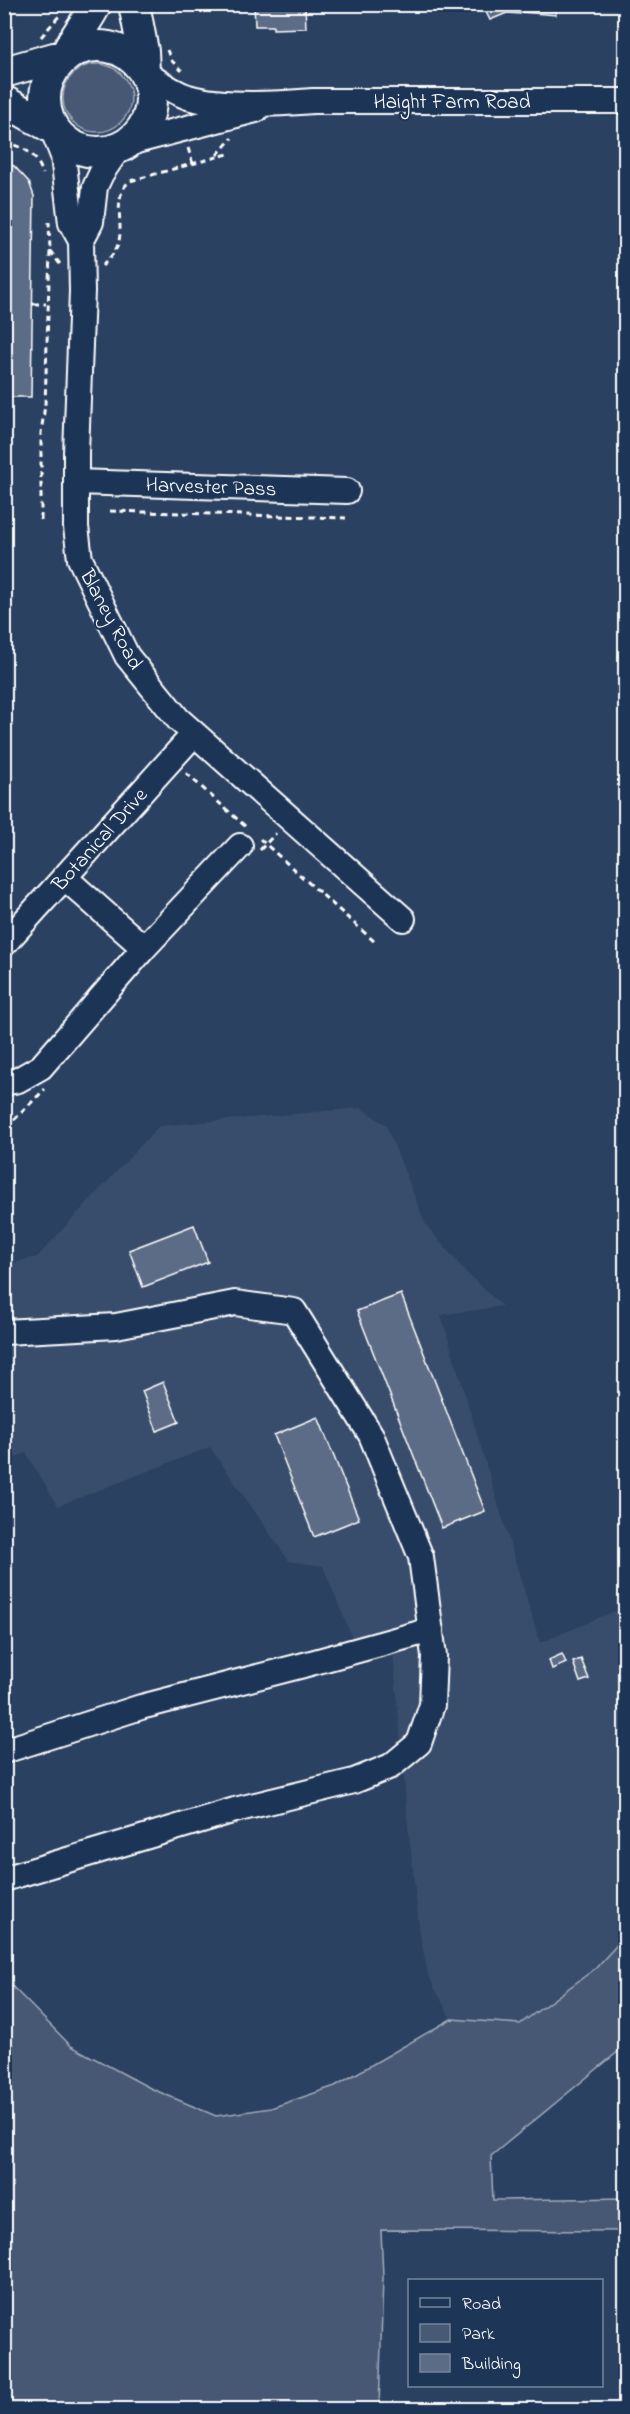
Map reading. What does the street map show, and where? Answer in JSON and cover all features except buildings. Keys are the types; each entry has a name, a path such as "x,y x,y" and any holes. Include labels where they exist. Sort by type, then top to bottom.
{"main road":[{"path":"52,128 45,108 45,91 50,76 65,57 73,39 89,20 96,4"},
{"path":"4,101 52,128 71,145 85,151 100,153 123,146 141,131 149,116 152,99 144,72 143,51 134,4"},
{"path":"4,72 65,57 86,47 102,46 117,49 131,57 144,72"}],"street":[{"name":"Haight Farm Road","path":"144,72 186,96 206,101 279,104 313,101 626,101"},
{"name":"Haight Farm Road","path":"123,146 279,104"},
{"name":"Blaney Road","path":"52,128 63,156 71,223 81,241 82,291 76,527 80,559 103,611 127,656 153,691 194,734 404,919"},
{"name":"Blaney Road","path":"81,241 91,222 95,187 100,174 123,146"},
{"name":"Harvester Pass","path":"76,482 346,491"},
{"name":"Botanical Drive","path":"4,944 194,734"},
{"path":"4,1083 18,1080 41,1067 144,948 240,846"},
{"path":"64,877 144,948"},
{"path":"4,1332 116,1326 235,1303 294,1311 371,1435 421,1557 434,1656 432,1705 419,1743 391,1766 354,1781 234,1810 4,1879"},
{"path":"4,1750 141,1707 431,1630"}],"path":[{"path":"34,42 45,34 61,15"},
{"path":"165,41 171,60 185,73"},
{"path":"4,143 17,144 36,158 44,178"},
{"path":"215,156 219,152"},
{"path":"102,267 119,245 119,204 126,185 130,181 228,154"},
{"path":"40,520 41,433 45,405 50,251 49,221"},
{"path":"50,251 65,270"},
{"path":"33,304 47,304"},
{"path":"110,511 346,518"},
{"path":"324,897 375,942"}],"shaded area":[{"path":"361,1108 386,1125 426,1225 465,1271 502,1306 441,1315 540,1643 622,1608 626,1624 625,1936 596,1968 520,2024 451,2019 428,1975 420,1934 407,1816 392,1639 356,1647 323,1566 289,1561 210,1447 58,1506 26,1453 5,1462 5,1265 37,1257 159,1126"}],"green space":[{"path":"104,64 116,70 125,79 131,91 129,111 121,122 104,132 90,132 73,122 65,111 63,91 73,74 84,66"},
{"path":"625,1936 625,2046 491,2156 493,2200 625,2198 625,2231 381,2230 383,2277 379,2409 5,2409 5,1979 71,2046 150,2088 216,2116 271,2108 335,2086 451,2019 520,2024 596,1968"}]}
